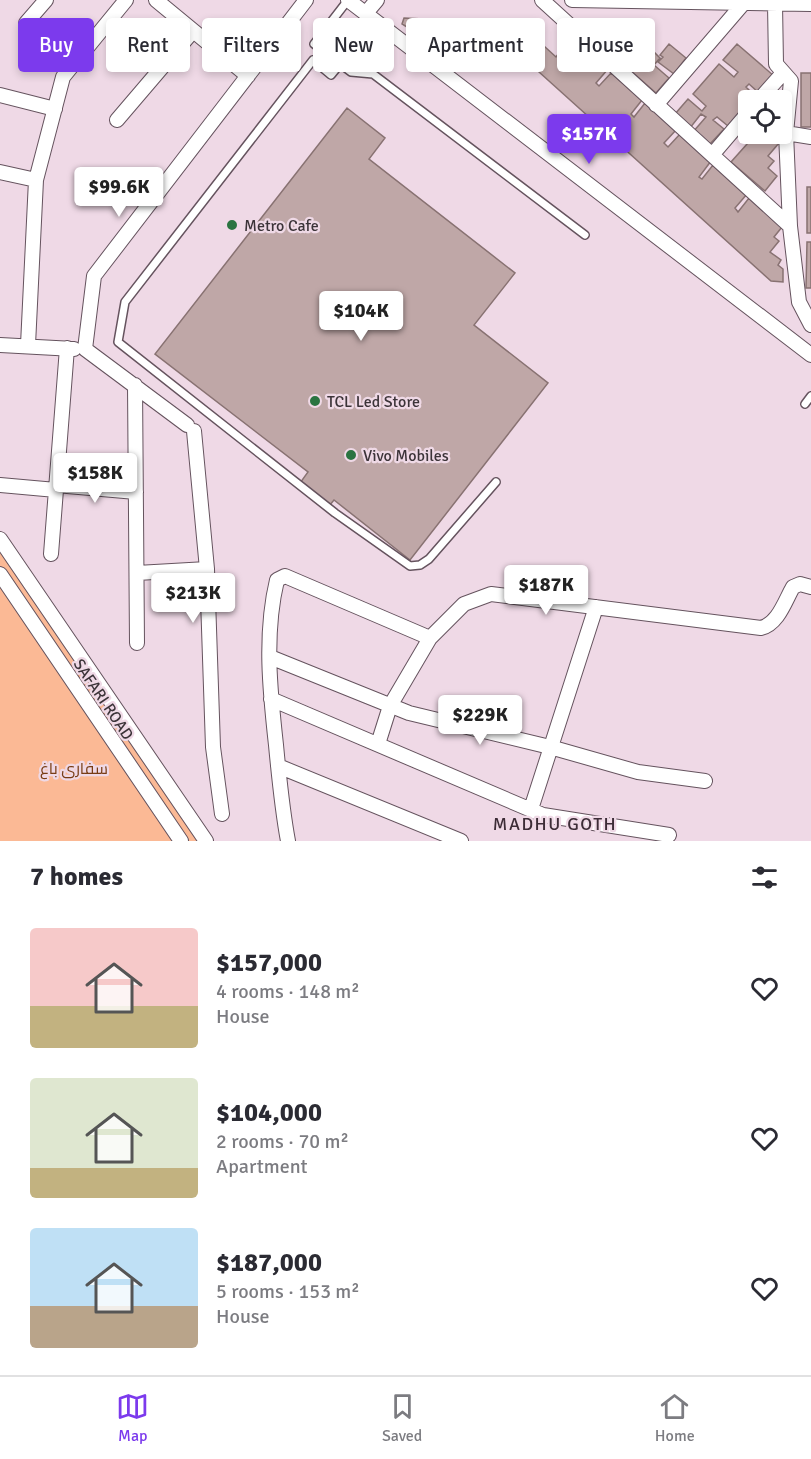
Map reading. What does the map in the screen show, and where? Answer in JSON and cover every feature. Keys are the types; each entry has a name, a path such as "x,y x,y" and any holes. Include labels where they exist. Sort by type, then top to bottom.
{"street":[{"path":"30,18 46,0"},
{"path":"27,345 36,180 63,77 126,0"},
{"path":"156,0 248,76"},
{"path":"85,349 94,276 306,0"},
{"path":"348,0 811,355"},
{"path":"366,14 377,0"},
{"path":"542,0 790,226"},
{"path":"572,0 811,4"},
{"path":"656,105 742,2"},
{"path":"775,4 776,64 791,81 790,90"},
{"path":"117,120 193,31"},
{"path":"768,90 783,73"},
{"path":"0,95 55,109"},
{"path":"712,155 738,124"},
{"path":"792,134 811,137"},
{"path":"786,144 790,226 799,302 811,325"},
{"path":"0,172 36,180"},
{"path":"0,345 85,349 191,428 207,569 213,747 222,814"},
{"path":"51,554 67,348"},
{"path":"135,385 137,643"},
{"path":"0,485 136,492"},
{"path":"0,539 206,841"},
{"path":"136,573 207,569"},
{"name":"SAFARI ROAD","path":"0,574 181,841"},
{"path":"288,841 271,699 270,657 273,595 277,580 285,576 430,638"},
{"path":"378,744 390,705 430,638 464,604 491,594 761,628 770,626 793,587 800,584 811,587"},
{"path":"531,809 596,607"},
{"path":"270,657 409,713 550,747 638,772 705,781"},
{"path":"271,699 543,815 669,836"},
{"path":"278,766 461,841"}],"lane":[{"path":"334,18 348,0"},
{"path":"313,60 125,302 118,342 335,513 410,566 420,565 429,559 496,482"},
{"path":"351,72 373,74 585,235"},
{"path":"804,404 811,396"}],"green space":[{"name":"سفاری باغ","path":"0,533 30,570 212,841 0,841"}],"building":[{"path":"404,18 406,18 406,27 402,24"},
{"path":"669,44 686,58 674,74 658,62 663,57 660,55"},
{"path":"737,44 774,76 762,90 756,90 749,84 746,87 749,90 738,90 738,115 728,126 717,117 713,120 724,129 709,145 693,132 706,117 701,114 690,128 675,114 688,99 702,111 706,106 693,94 719,64 734,77 738,72 723,60"},
{"path":"545,47 556,57 557,72 605,72 596,83 599,86 611,73 642,100 631,114 634,117 645,103 676,130 664,143 668,147 680,134 711,161 699,177 702,179 713,165 747,194 735,208 738,212 749,198 782,227 774,237 779,241 770,252 781,260 778,265 783,269 783,282 771,281 539,72 545,72"},
{"path":"655,53 660,58 655,64"},
{"path":"655,66 669,78 656,93 632,72 655,72"},
{"path":"801,73 811,73 811,127 801,127"},
{"path":"347,108 385,138 369,159 515,273 474,325 548,383 410,560 334,500 329,506 300,483 308,472 155,354"},
{"path":"747,144 778,144 768,156 774,161 768,168 777,176 765,191 731,162"},
{"path":"807,187 811,187 811,233 807,233"},
{"path":"807,242 811,242 811,288 806,288"}],"place":[{"name":"Metro Cafe","path":"232,225"},
{"name":"TCL Led Store","path":"315,401"},
{"name":"Vivo Mobiles","path":"351,455"}],"district":[{"name":"MADHU GOTH","path":"555,824"}]}
